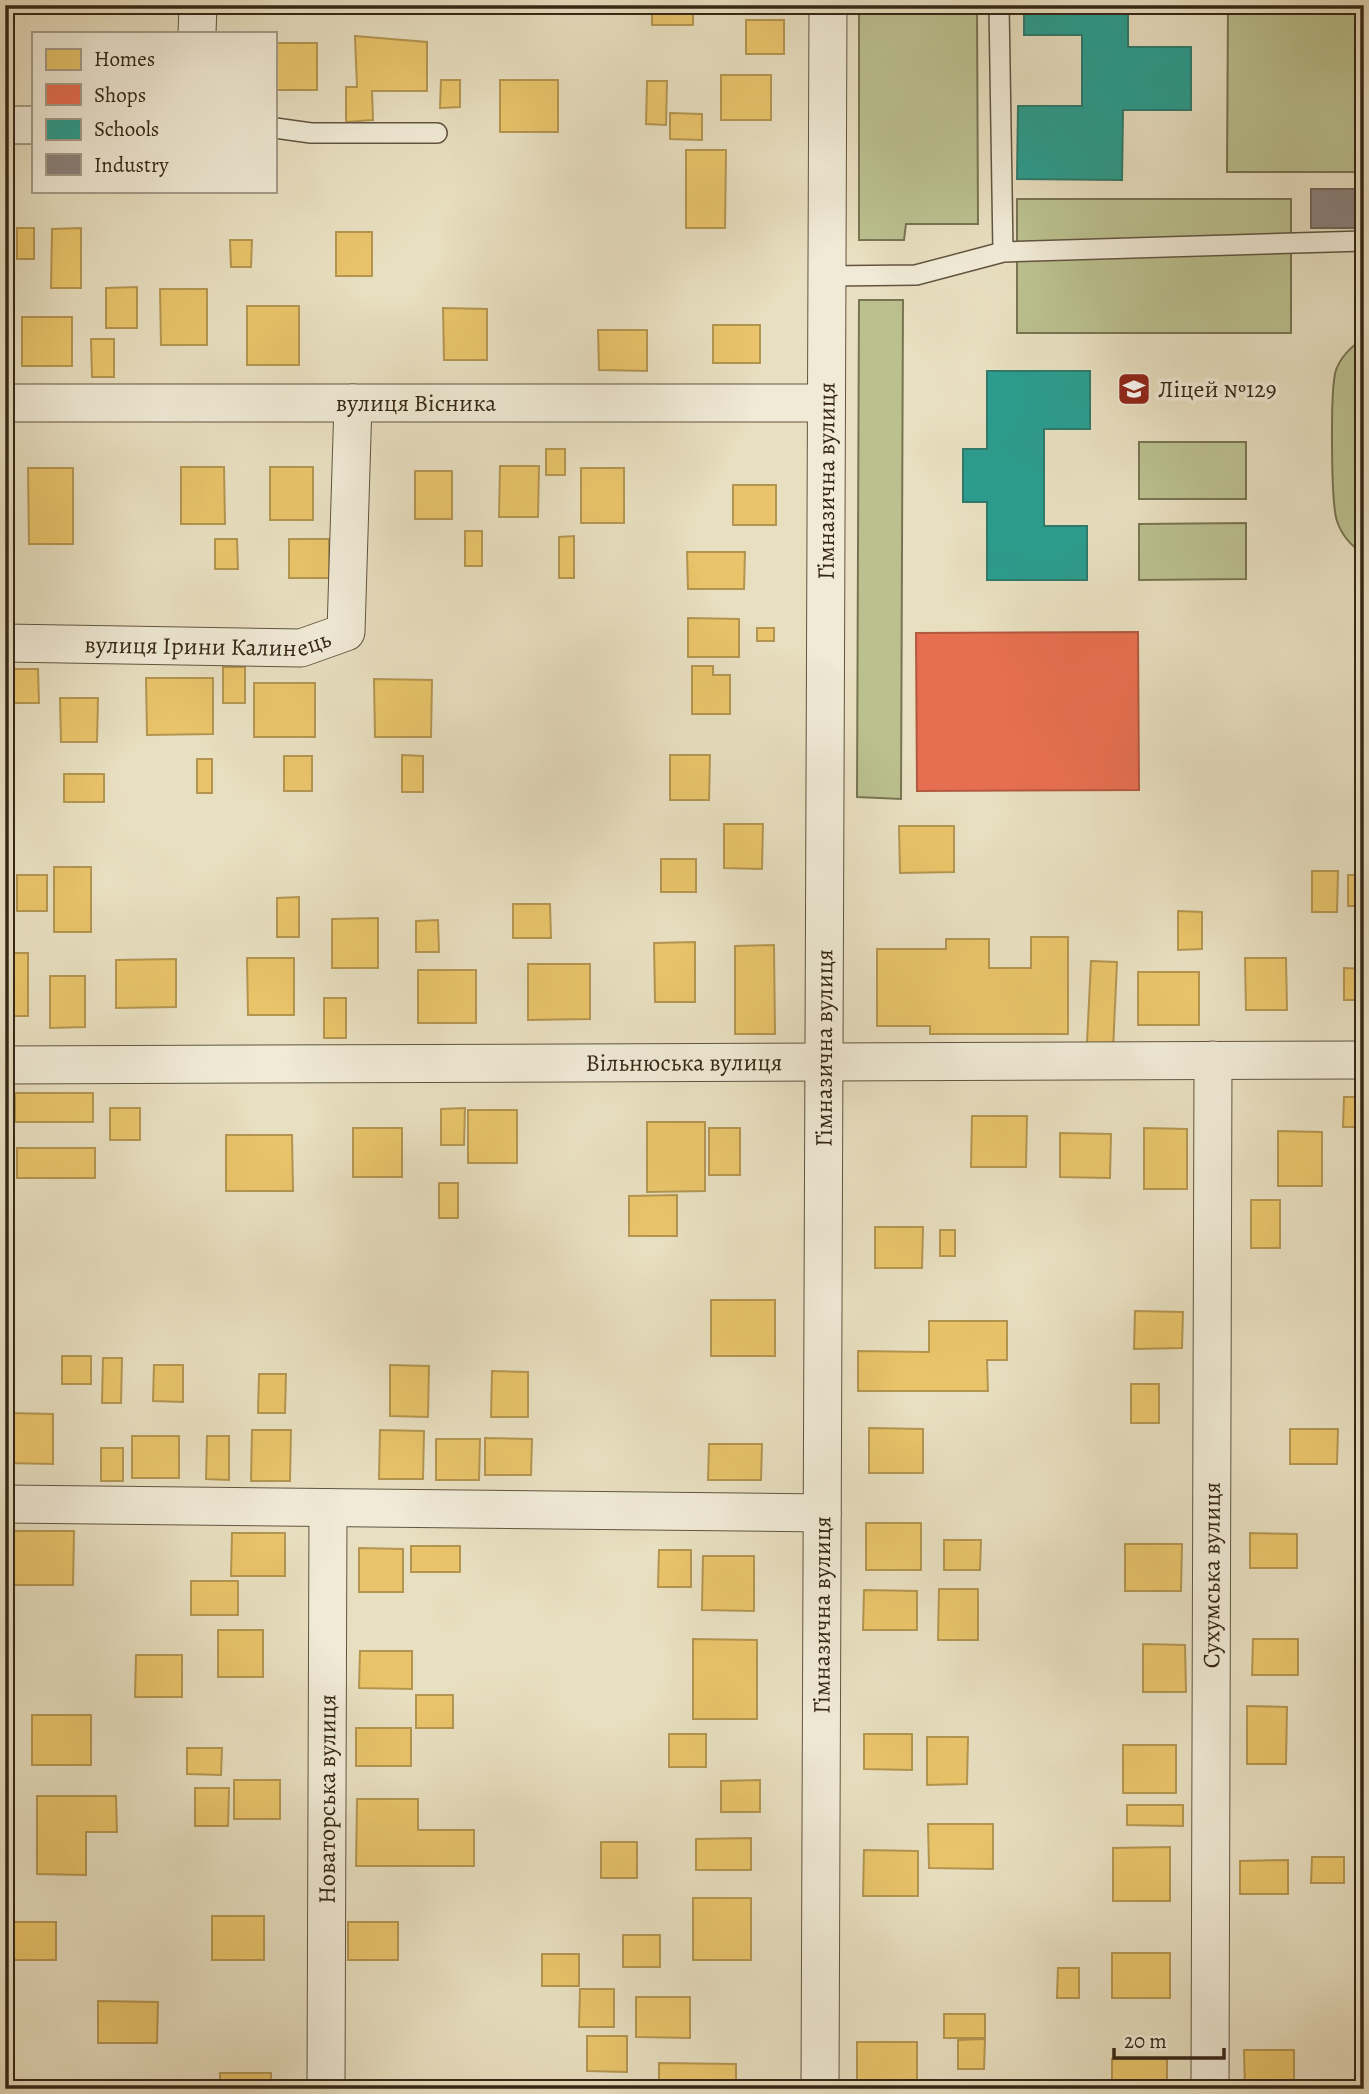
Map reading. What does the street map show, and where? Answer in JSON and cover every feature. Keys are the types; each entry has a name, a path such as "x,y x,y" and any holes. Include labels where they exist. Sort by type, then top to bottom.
{"street":[{"path":"197,32 198,5"},
{"name":"Гімназична вулиця","path":"820,2089 828,5"},
{"path":"5,125 32,125"},
{"name":"вулиця Вісника","path":"5,403 826,403"},
{"name":"вулиця Ірини Калинець","path":"5,643 301,648 346,632 353,403"},
{"name":"Сухумська вулиця","path":"1210,2089 1213,1060"},
{"name":"Вільнюська вулиця","path":"5,1065 1364,1060"},
{"path":"5,1504 822,1513"},
{"name":"Новаторська вулиця","path":"326,2089 328,1508"}],"lane":[{"path":"999,5 1003,252"},
{"path":"276,128 311,133 437,133"},
{"path":"827,276 916,275 1003,252 1364,242"}],"green space":[{"path":"859,5 977,5 978,224 906,224 904,240 859,240"},
{"path":"1228,5 1364,5 1364,172 1227,172"},
{"path":"1017,199 1291,199 1291,333 1017,333"},
{"path":"859,300 903,300 901,799 857,797"},
{"path":"1364,338 1364,554 1348,540 1337,521 1333,493 1332,446 1336,370 1347,352"},
{"path":"1139,442 1246,442 1246,499 1139,499"},
{"path":"1246,523 1246,579 1139,580 1139,524"}],"building: Homes":[{"path":"30,5 87,5 87,13 30,13"},
{"path":"518,5 554,5 554,14 518,14"},
{"path":"652,5 693,5 693,25 652,25"},
{"path":"746,20 784,20 784,54 746,54"},
{"path":"5,33 14,33 14,78 5,78"},
{"path":"355,36 427,42 427,91 372,91 373,120 346,122 346,87 357,87"},
{"path":"276,43 317,43 317,90 276,90"},
{"path":"721,75 771,75 771,120 721,120"},
{"path":"441,80 460,80 460,107 440,108"},
{"path":"500,80 558,80 558,132 500,132"},
{"path":"647,81 667,81 666,125 646,124"},
{"path":"670,113 702,114 702,140 670,139"},
{"path":"686,150 726,150 725,228 686,228"},
{"path":"17,228 34,228 34,259 17,259"},
{"path":"81,228 81,288 51,288 52,229"},
{"path":"336,232 372,232 372,276 336,276"},
{"path":"230,240 252,240 251,267 231,267"},
{"path":"137,287 137,328 106,328 106,288"},
{"path":"160,289 207,289 207,345 161,345"},
{"path":"247,306 299,306 299,365 247,365"},
{"path":"443,308 487,309 487,360 444,360"},
{"path":"22,317 72,317 72,366 22,366"},
{"path":"713,325 760,325 760,363 713,363"},
{"path":"598,330 647,330 647,371 599,370"},
{"path":"91,339 114,339 114,377 92,377"},
{"path":"546,449 565,449 565,475 546,475"},
{"path":"500,466 539,466 538,517 499,517"},
{"path":"181,467 224,467 225,524 181,524"},
{"path":"270,467 313,467 313,520 270,520"},
{"path":"28,468 73,468 73,544 29,544"},
{"path":"581,468 624,468 624,523 581,523"},
{"path":"415,471 452,471 452,519 415,519"},
{"path":"733,485 776,485 776,525 733,525"},
{"path":"465,531 482,531 482,566 465,566"},
{"path":"574,536 574,578 559,578 559,537"},
{"path":"215,539 237,539 238,569 215,569"},
{"path":"289,539 329,539 329,578 289,578"},
{"path":"687,552 745,552 744,589 688,589"},
{"path":"688,618 739,619 739,657 688,657"},
{"path":"757,628 774,628 774,641 757,641"},
{"path":"692,666 713,666 713,675 730,675 730,714 692,714"},
{"path":"223,667 245,667 245,703 223,703"},
{"path":"7,669 38,669 39,703 6,703"},
{"path":"146,678 213,678 213,734 147,735"},
{"path":"374,679 432,680 431,737 375,737"},
{"path":"254,683 315,683 315,737 254,737"},
{"path":"60,698 98,698 97,742 61,742"},
{"path":"402,755 423,756 423,792 402,792"},
{"path":"670,755 710,755 709,800 670,800"},
{"path":"284,756 312,756 312,791 284,791"},
{"path":"197,759 212,759 212,793 197,793"},
{"path":"64,774 104,774 104,802 64,802"},
{"path":"724,824 763,824 762,869 724,868"},
{"path":"899,826 954,826 954,872 900,873"},
{"path":"661,859 696,859 696,892 661,892"},
{"path":"54,867 91,867 91,932 54,932"},
{"path":"1312,871 1338,871 1337,912 1312,912"},
{"path":"17,875 47,875 47,911 17,911"},
{"path":"1348,875 1364,875 1364,906 1348,906"},
{"path":"299,897 299,937 277,937 277,898"},
{"path":"513,904 550,904 551,938 513,938"},
{"path":"1178,911 1202,912 1202,949 1178,950"},
{"path":"378,918 378,968 332,968 332,919"},
{"path":"438,920 439,952 416,952 416,921"},
{"path":"1031,937 1068,937 1068,1034 930,1034 930,1026 877,1026 877,949 946,949 946,939 989,939 989,968 1031,968"},
{"path":"695,942 695,1002 655,1002 654,943"},
{"path":"774,945 775,1034 735,1034 735,946"},
{"path":"5,953 28,953 28,1016 5,1016"},
{"path":"247,958 294,958 294,1015 248,1015"},
{"path":"1245,958 1286,958 1287,1010 1246,1010"},
{"path":"176,959 176,1007 116,1008 116,960"},
{"path":"1091,961 1117,962 1113,1050 1087,1043"},
{"path":"528,964 590,964 590,1019 528,1020"},
{"path":"1344,968 1364,969 1364,1000 1344,1000"},
{"path":"418,970 476,970 476,1023 418,1023"},
{"path":"1138,972 1199,972 1199,1025 1138,1025"},
{"path":"50,976 85,976 85,1027 50,1028"},
{"path":"324,998 346,998 346,1038 324,1038"},
{"path":"15,1093 93,1093 93,1122 15,1122"},
{"path":"7,1097 7,1143 5,1143"},
{"path":"1344,1097 1364,1097 1364,1127 1343,1127"},
{"path":"110,1108 140,1108 140,1140 110,1140"},
{"path":"465,1108 464,1145 441,1145 441,1109"},
{"path":"468,1110 517,1110 517,1163 468,1163"},
{"path":"972,1116 1027,1116 1026,1167 971,1167"},
{"path":"647,1122 705,1122 705,1191 647,1192"},
{"path":"353,1128 402,1128 402,1177 353,1177"},
{"path":"709,1128 740,1128 740,1175 709,1175"},
{"path":"1144,1128 1187,1129 1187,1189 1144,1189"},
{"path":"1278,1131 1322,1132 1322,1186 1278,1186"},
{"path":"1060,1133 1111,1134 1110,1178 1060,1177"},
{"path":"226,1135 292,1135 293,1191 226,1191"},
{"path":"17,1148 95,1148 95,1178 17,1178"},
{"path":"439,1183 458,1183 458,1218 439,1218"},
{"path":"677,1195 677,1236 629,1236 629,1196"},
{"path":"1251,1200 1280,1200 1280,1248 1251,1248"},
{"path":"875,1227 923,1227 922,1268 875,1268"},
{"path":"940,1230 955,1230 955,1256 940,1256"},
{"path":"711,1300 775,1300 775,1356 711,1356"},
{"path":"1135,1311 1183,1312 1182,1348 1134,1349"},
{"path":"929,1321 1007,1321 1007,1360 987,1360 988,1391 858,1391 858,1351 929,1352"},
{"path":"62,1356 91,1356 91,1384 62,1384"},
{"path":"103,1358 122,1358 121,1403 102,1403"},
{"path":"154,1365 183,1365 183,1402 153,1401"},
{"path":"390,1365 429,1366 428,1417 390,1416"},
{"path":"492,1371 528,1372 528,1417 491,1417"},
{"path":"259,1374 286,1374 285,1413 258,1413"},
{"path":"1131,1384 1159,1384 1159,1423 1131,1423"},
{"path":"5,1413 53,1414 53,1464 5,1463"},
{"path":"869,1428 923,1429 923,1473 869,1473"},
{"path":"1290,1429 1338,1429 1337,1464 1290,1464"},
{"path":"252,1430 291,1430 290,1481 251,1481"},
{"path":"380,1430 424,1431 423,1479 379,1479"},
{"path":"132,1436 179,1436 179,1478 132,1478"},
{"path":"207,1436 229,1436 229,1480 206,1479"},
{"path":"485,1438 532,1439 531,1475 485,1475"},
{"path":"436,1439 480,1439 479,1480 436,1480"},
{"path":"709,1444 762,1444 761,1480 708,1480"},
{"path":"101,1448 123,1448 123,1481 101,1481"},
{"path":"866,1523 921,1523 921,1570 866,1570"},
{"path":"5,1531 74,1531 73,1585 5,1585"},
{"path":"232,1533 285,1533 285,1576 231,1576"},
{"path":"1250,1533 1297,1534 1297,1568 1250,1568"},
{"path":"944,1540 981,1540 980,1570 944,1570"},
{"path":"1125,1544 1182,1544 1181,1591 1125,1591"},
{"path":"411,1546 460,1546 460,1572 411,1572"},
{"path":"359,1548 403,1549 403,1592 359,1592"},
{"path":"659,1550 691,1550 691,1587 658,1587"},
{"path":"703,1556 754,1556 754,1611 702,1610"},
{"path":"191,1581 238,1581 238,1615 191,1615"},
{"path":"939,1589 978,1589 978,1640 938,1640"},
{"path":"864,1590 917,1591 917,1630 863,1630"},
{"path":"218,1630 263,1630 263,1677 218,1677"},
{"path":"693,1639 757,1640 757,1719 693,1719"},
{"path":"1253,1639 1298,1639 1298,1675 1252,1675"},
{"path":"1143,1644 1185,1645 1186,1692 1143,1692"},
{"path":"360,1651 412,1651 412,1689 359,1688"},
{"path":"136,1655 182,1655 182,1697 135,1697"},
{"path":"416,1695 453,1695 453,1728 416,1728"},
{"path":"1247,1706 1287,1707 1286,1764 1247,1764"},
{"path":"32,1715 91,1715 91,1765 32,1765"},
{"path":"356,1728 411,1728 411,1766 356,1766"},
{"path":"669,1734 706,1734 706,1767 669,1767"},
{"path":"864,1734 912,1734 912,1770 864,1769"},
{"path":"927,1737 968,1737 967,1784 927,1785"},
{"path":"1123,1745 1176,1745 1176,1793 1123,1793"},
{"path":"187,1748 222,1748 221,1775 187,1774"},
{"path":"234,1780 280,1780 280,1819 234,1819"},
{"path":"760,1780 760,1812 721,1812 721,1781"},
{"path":"195,1788 229,1788 228,1826 195,1826"},
{"path":"37,1796 116,1796 117,1832 86,1832 86,1875 37,1874"},
{"path":"357,1799 418,1799 418,1830 474,1830 474,1866 356,1866"},
{"path":"1127,1805 1183,1805 1183,1826 1127,1825"},
{"path":"928,1824 993,1824 993,1869 929,1868"},
{"path":"751,1838 751,1870 696,1870 696,1839"},
{"path":"601,1842 637,1842 637,1878 601,1878"},
{"path":"1170,1847 1170,1901 1113,1901 1113,1848"},
{"path":"864,1850 918,1851 918,1896 863,1896"},
{"path":"1312,1857 1344,1857 1344,1883 1311,1883"},
{"path":"1288,1860 1288,1894 1240,1894 1240,1861"},
{"path":"5,1888 11,1888 11,1910 5,1910"},
{"path":"693,1898 751,1898 751,1960 693,1960"},
{"path":"212,1916 264,1916 264,1960 212,1960"},
{"path":"5,1922 56,1922 56,1960 5,1960"},
{"path":"348,1922 398,1922 398,1960 348,1960"},
{"path":"623,1935 660,1935 660,1967 623,1967"},
{"path":"1112,1953 1170,1953 1170,1998 1112,1998"},
{"path":"542,1954 579,1954 579,1986 542,1986"},
{"path":"1058,1968 1079,1968 1079,1998 1057,1998"},
{"path":"580,1989 614,1989 614,2027 579,2027"},
{"path":"636,1997 690,1997 690,2038 636,2037"},
{"path":"98,2001 158,2002 157,2043 98,2043"},
{"path":"944,2014 985,2014 985,2038 944,2038"},
{"path":"587,2036 627,2036 627,2072 587,2071"},
{"path":"985,2039 984,2069 958,2069 958,2040"},
{"path":"857,2042 917,2042 917,2089 857,2089"},
{"path":"1244,2050 1294,2050 1294,2089 1245,2089"},
{"path":"1112,2059 1167,2059 1167,2089 1112,2089"},
{"path":"659,2063 736,2064 736,2089 659,2089"},
{"path":"220,2073 271,2073 271,2089 220,2089"}],"building: Shops":[{"path":"1138,632 1139,790 917,791 916,633"}],"building: Schools":[{"path":"1024,5 1128,5 1128,47 1191,47 1191,110 1123,110 1122,180 1017,179 1018,106 1082,106 1082,35 1024,35"},
{"path":"987,371 1090,371 1090,429 1044,429 1044,526 1087,526 1087,580 987,580 987,502 963,502 963,449 987,449"}],"building: Industry":[{"path":"1311,189 1364,189 1364,228 1311,228"}],"place":[{"name":"Ліцей №129","path":"1134,389"}]}
